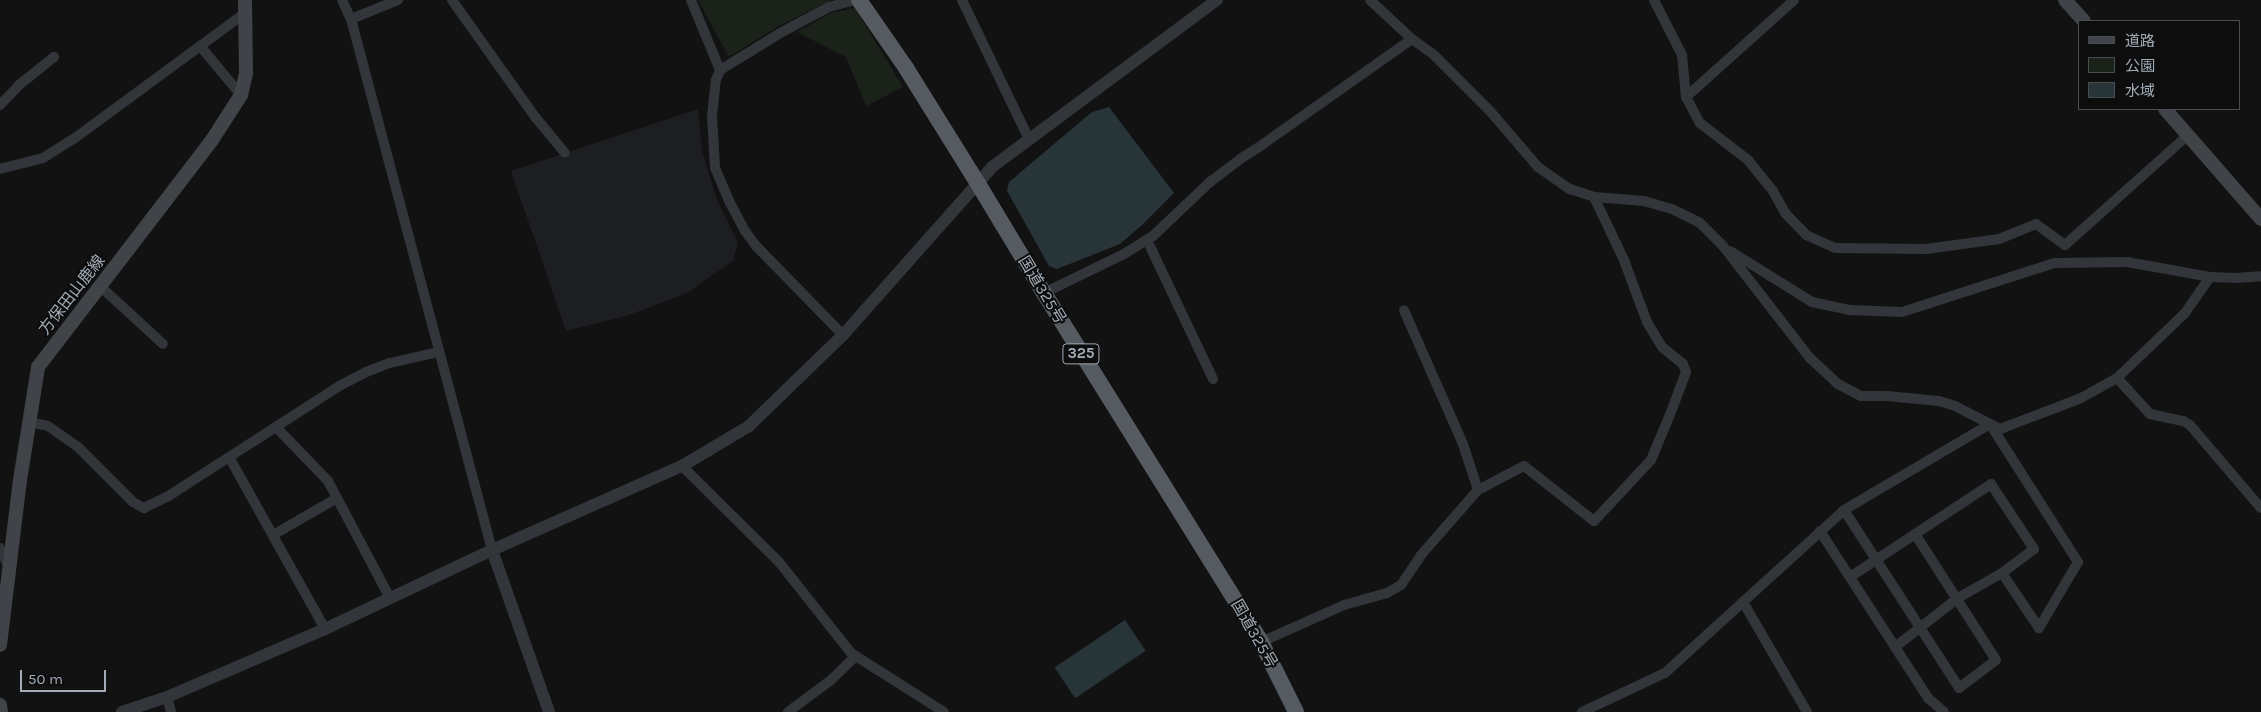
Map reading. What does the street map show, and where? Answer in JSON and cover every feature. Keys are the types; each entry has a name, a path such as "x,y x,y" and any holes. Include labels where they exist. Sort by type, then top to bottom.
{"highway":[{"name":"国道325号","path":"858,0 906,68 1261,642 1296,712"}],"main road":[{"path":"2065,0 2083,20"},
{"name":"方保田山鹿線","path":"0,645 8,566 38,367 212,140 241,95 246,73 245,6"},
{"path":"2166,110 2189,134 2261,219"},
{"path":"0,705 1,712"}],"street":[{"path":"342,0 351,19 492,550 549,712"},
{"path":"351,19 398,0"},
{"path":"452,0 536,118 565,153"},
{"path":"691,0 720,70"},
{"path":"843,335 757,247 730,203 715,167 712,143 712,116 716,80 720,70 782,32 829,7 858,0"},
{"path":"962,0 1029,139"},
{"path":"122,712 167,697 325,630 492,550 682,466 748,426 843,335 992,167 1217,0"},
{"path":"1370,0 1412,39 1433,54 1490,111 1538,167 1570,189 1594,197 1644,201 1672,209 1699,222 1722,246 1810,358 1838,384 1861,396 1887,396 1939,401 1956,406 2000,429 2081,398 2117,378 2185,312 2210,277"},
{"path":"1654,0 1682,55 1686,97 1700,123 1748,160 1773,191 1785,213 1806,235 1835,248 1926,249 1999,239 2036,224 2065,245 2189,134"},
{"path":"1686,97 1794,0"},
{"path":"0,169 43,158 75,138 200,46 245,6"},
{"path":"1044,293 1124,254 1147,240 1240,159 1412,39"},
{"path":"200,46 241,95"},
{"path":"0,105 19,84 54,57"},
{"path":"1261,642 1344,605 1388,593 1401,585 1421,555 1478,490 1524,466 1594,521 1651,460 1672,412 1686,372 1682,364 1662,347 1647,322 1624,260 1594,197"},
{"path":"1147,240 1213,379"},
{"path":"1722,246 1812,302 1849,310 1902,312 2054,262 2127,262 2210,277 2261,276"},
{"path":"101,287 163,344"},
{"path":"1404,310 1463,444 1478,490"},
{"path":"29,422 48,426 78,447 133,502 144,508 167,498 341,385 366,372 438,352"},
{"path":"2117,378 2150,414 2183,421 2190,425 2261,508"},
{"path":"1582,712 1665,673 1844,510 1990,424"},
{"path":"1990,424 2078,562 2039,628 2002,573"},
{"path":"276,427 328,481 390,598"},
{"path":"229,457 325,630"},
{"path":"682,466 779,562 852,653 944,712"},
{"path":"1850,578 1991,484 2034,549 2002,573 1958,598 1895,646"},
{"path":"273,535 337,498"},
{"path":"1844,510 1959,688 1996,660 1958,598 1915,534"},
{"path":"1820,530 1928,698 1944,712"},
{"path":"0,548 8,566"},
{"path":"1743,602 1807,712"},
{"path":"788,712 831,680 856,656"},
{"path":"167,697 171,712"}],"shaded area":[{"path":"698,109 702,151 717,200 738,243 733,261 687,293 629,315 566,331 511,171"}],"green space":[{"path":"698,0 832,0 779,26 729,57"},
{"path":"855,8 903,87 866,106 846,57 797,32 830,13"}],"water":[{"path":"1109,107 1174,193 1120,244 1057,269 1049,266 1007,191 1009,182 1092,112"},
{"path":"1125,620 1146,651 1075,698 1055,668"}]}
